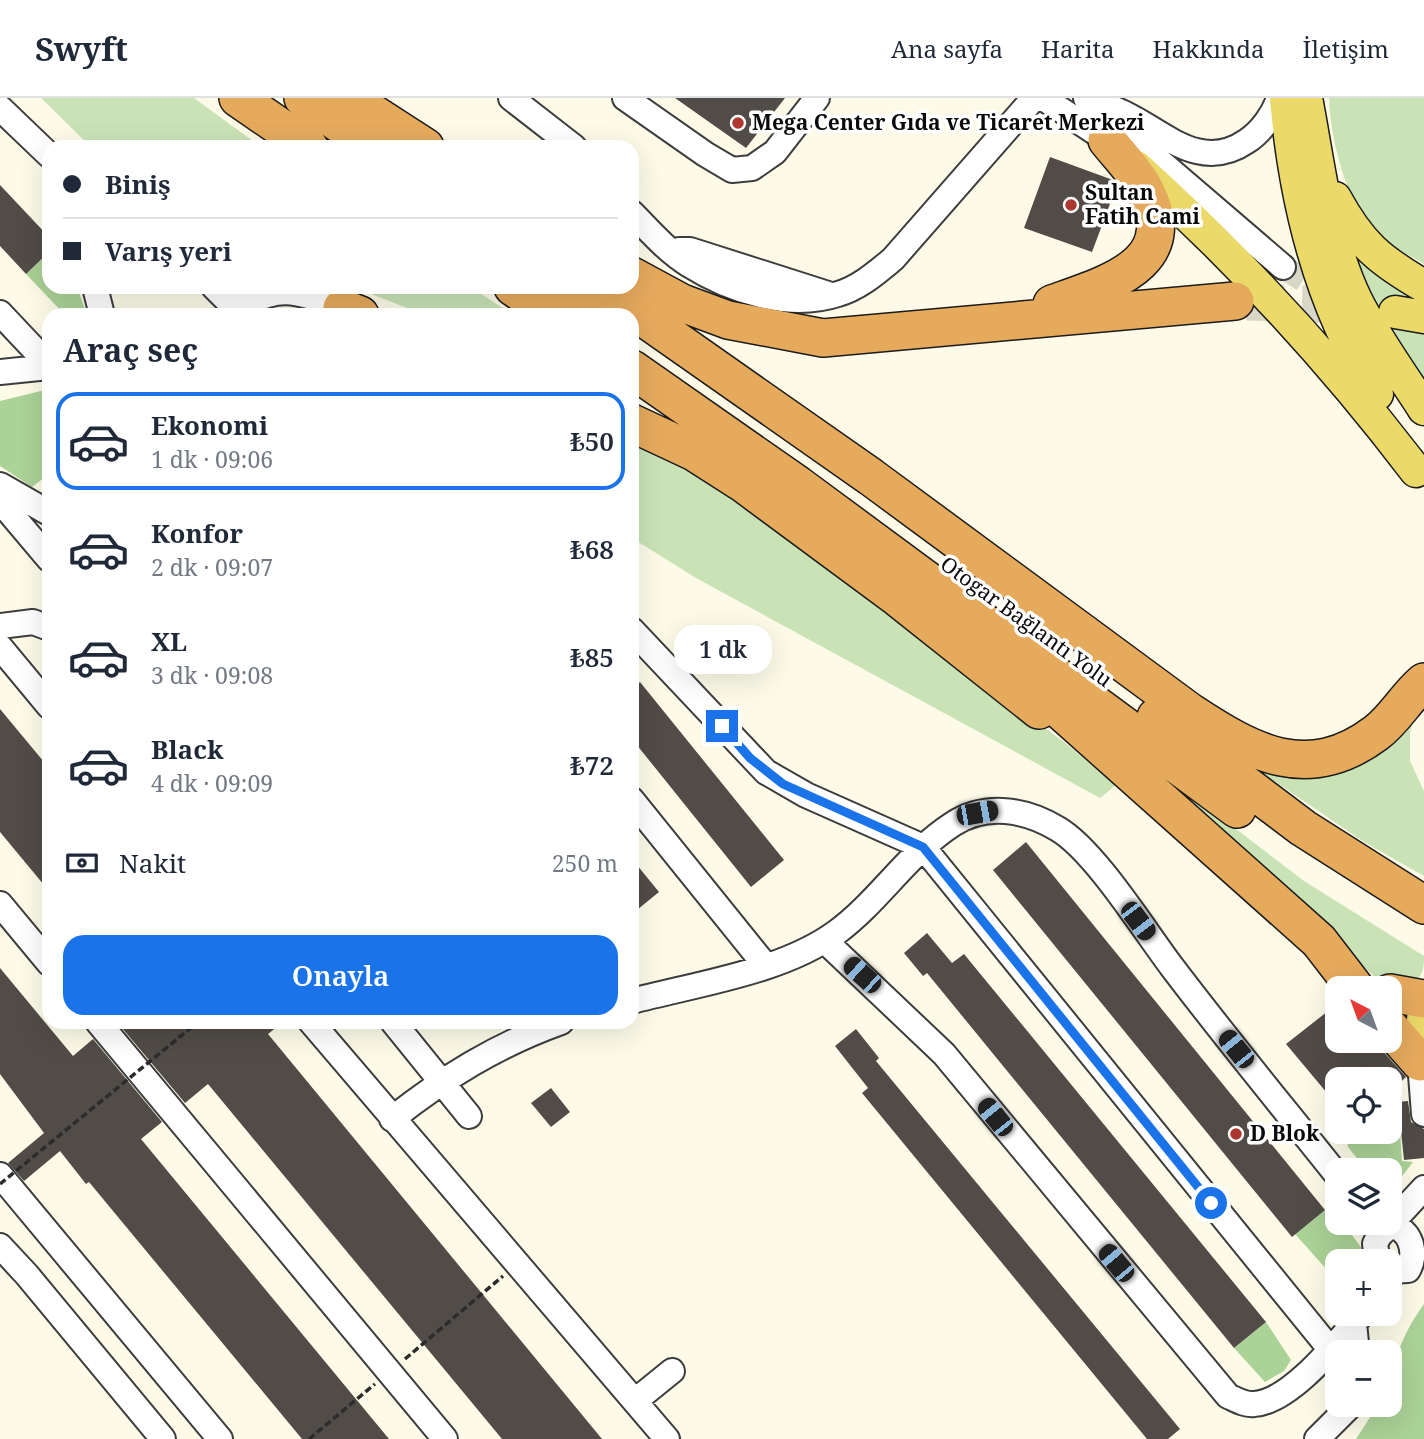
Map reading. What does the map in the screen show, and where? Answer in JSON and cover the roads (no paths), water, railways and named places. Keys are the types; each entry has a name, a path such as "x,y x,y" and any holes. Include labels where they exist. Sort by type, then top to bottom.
{"highway":[{"path":"238,98 299,140"},
{"path":"303,98 362,140"},
{"path":"349,98 414,140"},
{"path":"984,321 1047,306 1103,286 1126,275 1148,252 1155,237 1152,209 1140,183 1107,140"},
{"path":"639,280 682,303 728,320 823,338 912,332 984,321 1235,302"},
{"path":"523,294 544,308"},
{"path":"578,294 598,308"},
{"path":"610,294 630,308"},
{"path":"639,314 871,477 1190,712 1240,744 1269,756 1294,760 1314,760 1340,753 1378,731 1424,682"},
{"name":"Otogar Bağlantı Yolu","path":"639,338 1303,828 1424,905"},
{"name":"Otogar Bağlantı Yolu","path":"639,374 798,485 1314,865 1424,933"},
{"path":"639,426 694,452 744,484 898,598 1025,700 1055,720 1078,725"},
{"path":"798,485 832,526 1078,725 1319,941 1346,976"},
{"path":"1319,941 1333,948 1367,976"},
{"path":"1402,994 1424,999"},
{"path":"1402,1041 1422,1062"}],"main road":[{"path":"1286,98 1297,187 1328,297 1352,355 1387,409 1420,479"},
{"path":"1307,98 1332,230 1356,299 1424,409"},
{"path":"1107,140 1264,293 1350,386 1420,479"},
{"path":"1320,170 1353,232 1379,258 1424,286"},
{"path":"1422,1062 1424,1007"}],"street":[{"path":"511,98 565,140"},
{"path":"625,98 705,155 732,170 752,168 775,152 817,98"},
{"path":"639,220 671,250 699,270 753,293 792,302 832,296 866,281 893,259 1034,98"},
{"path":"1043,98 1107,140"},
{"path":"1087,99 1121,111 1172,142 1218,154 1237,148 1252,137 1265,123 1279,98"},
{"path":"1087,99 1283,267"},
{"path":"0,108 42,148"},
{"path":"220,294 232,308"},
{"path":"242,308 268,294"},
{"path":"306,294 343,308"},
{"path":"0,313 42,358"},
{"path":"0,372 42,367"},
{"path":"0,485 42,509"},
{"path":"0,501 42,551"},
{"path":"0,626 33,622 42,625"},
{"path":"639,637 766,772 815,799 923,847 1325,1343"},
{"path":"0,647 42,698"},
{"path":"639,809 765,965"},
{"path":"639,997 765,965 825,941 856,917 923,847 955,823 977,813 996,809 1037,819 1068,836 1089,857 1202,1007 1325,1160"},
{"path":"0,904 42,955"},
{"path":"825,941 944,1054 1228,1396 1251,1405 1272,1400 1325,1353"},
{"path":"104,1029 445,1439"},
{"path":"317,1029 667,1439"},
{"path":"399,1029 469,1116"},
{"path":"392,1119 440,1081 516,1029"},
{"path":"1422,1062 1424,1114"},
{"path":"4,1183 220,1439"},
{"path":"1402,1208 1424,1188"},
{"path":"1402,1229 1410,1231 1419,1243 1404,1266"},
{"path":"0,1247 27,1275 163,1439"},
{"path":"0,1268 142,1439"},
{"path":"1338,1340 1351,1326"},
{"path":"635,1401 672,1371"},
{"path":"1317,1439 1339,1417"}],"tunnel":[{"path":"1283,267 1337,301"},
{"path":"1247,302 1343,305"}],"place":[{"name":"Mega Center Gıda ve Ticaret Merkezi","path":"738,123"},
{"name":"Sultan Fatih Cami","path":"1071,205"},
{"name":"D Blok","path":"1236,1134"}]}
